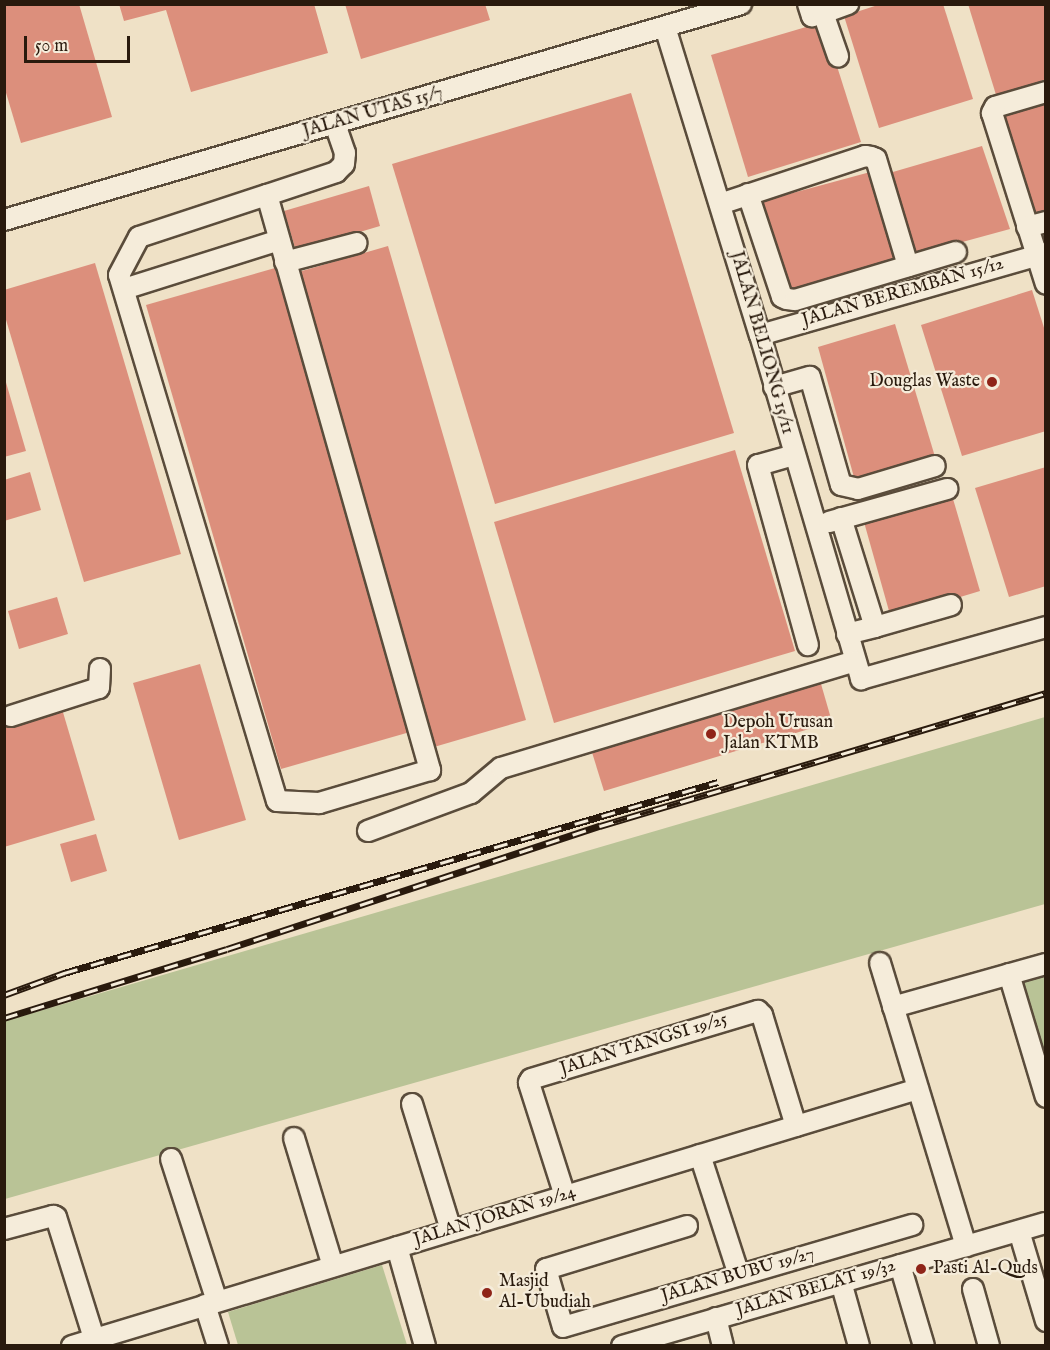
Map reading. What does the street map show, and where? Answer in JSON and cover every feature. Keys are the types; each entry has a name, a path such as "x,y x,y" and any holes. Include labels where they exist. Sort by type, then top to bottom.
{"street":[{"name":"JALAN UTAS 15/7","path":"4,220 741,4"},
{"path":"838,56 815,9 848,4"},
{"name":"JALAN BELIONG 15/11","path":"665,27 760,335 855,661"},
{"path":"1046,92 995,107 992,113 1036,224 1046,284"},
{"path":"267,195 430,770 319,803 277,801 119,275 139,237 336,172 344,164 345,153 335,124"},
{"path":"720,204 865,156 871,157 876,159 908,266"},
{"path":"748,194 782,297 795,300 956,252"},
{"path":"124,289 279,240"},
{"path":"285,262 357,243"},
{"name":"JALAN BEREMBAN 15/12","path":"760,335 1041,254"},
{"path":"774,387 810,377 841,485 858,489 935,466"},
{"path":"795,455 758,465 808,645"},
{"path":"815,526 947,489"},
{"path":"841,518 875,627"},
{"path":"847,634 951,605"},
{"path":"368,831 471,793 501,768 855,661 861,679 1046,627"},
{"path":"11,716 99,688 100,669"},
{"path":"880,963 966,1246"},
{"path":"893,1007 1046,964"},
{"path":"1009,974 1046,1097"},
{"name":"JALAN TANGSI 19/25","path":"565,1196 529,1083 531,1079 554,1072 758,1011 762,1015 796,1126"},
{"name":"JALAN JORAN 19/24","path":"72,1346 918,1089"},
{"path":"412,1104 450,1230"},
{"path":"294,1138 333,1266"},
{"path":"700,1155 739,1275"},
{"path":"171,1160 211,1303 218,1346"},
{"path":"4,1229 56,1217 94,1338"},
{"name":"JALAN BELAT 19/32","path":"622,1346 1046,1223"},
{"name":"JALAN BUBU 19/27","path":"687,1226 546,1269 563,1327 912,1225"},
{"path":"1019,1231 1046,1321"},
{"path":"397,1246 425,1346"},
{"path":"900,1265 924,1346"},
{"path":"841,1282 859,1346"},
{"path":"973,1289 989,1346"},
{"path":"716,1318 723,1346"}],"green space":[{"path":"1045,717 1045,904 5,1199 5,1021"},
{"path":"1045,972 1045,1073 1021,990 1028,977"},
{"path":"382,1265 407,1345 238,1345 228,1312"}],"building":[{"path":"4,4 79,4 112,117 21,143 4,86"},
{"path":"119,4 314,4 328,53 191,92 166,10 124,21"},
{"path":"345,4 485,4 490,20 361,59"},
{"path":"881,4 943,4 973,99 879,128 844,16"},
{"path":"968,4 1046,4 1046,79 997,98"},
{"path":"823,22 861,142 748,177 711,55"},
{"path":"631,93 734,433 495,504 392,164"},
{"path":"1046,98 1046,216 1030,221 997,112"},
{"path":"982,146 1010,229 911,256 886,174"},
{"path":"874,171 900,261 790,291 763,201"},
{"path":"369,186 380,226 296,251 284,211"},
{"path":"388,246 526,720 434,747 295,273"},
{"path":"95,263 181,554 84,582 4,313 4,290"},
{"path":"275,268 410,732 281,769 146,305"},
{"name":"Douglas Waste","path":"1032,290 1046,334 1046,431 962,456 921,325"},
{"path":"895,324 936,460 855,481 818,347"},
{"path":"4,380 26,451 4,457"},
{"path":"735,450 795,651 554,723 494,522"},
{"path":"1046,467 1046,586 1009,597 975,488"},
{"path":"30,472 41,510 4,521 4,480"},
{"path":"951,492 980,591 891,618 862,515"},
{"path":"57,597 68,634 19,649 8,611"},
{"path":"200,664 246,820 179,840 133,683"},
{"name":"Depoh Urusan Jalan KTMB","path":"819,677 832,722 604,791 590,746"},
{"path":"62,709 95,820 4,847 4,726"},
{"path":"96,834 107,871 71,882 60,844"}],"railway":[{"path":"4,1018 227,949 600,826 1046,693"},
{"path":"4,995 64,973 718,782"}],"place":[{"name":"Douglas Waste","path":"992,382"},
{"name":"Depoh Urusan Jalan KTMB","path":"711,734"},
{"name":"Pasti Al-Quds","path":"921,1269"},
{"name":"Masjid Al-Ubudiah","path":"487,1293"}]}
